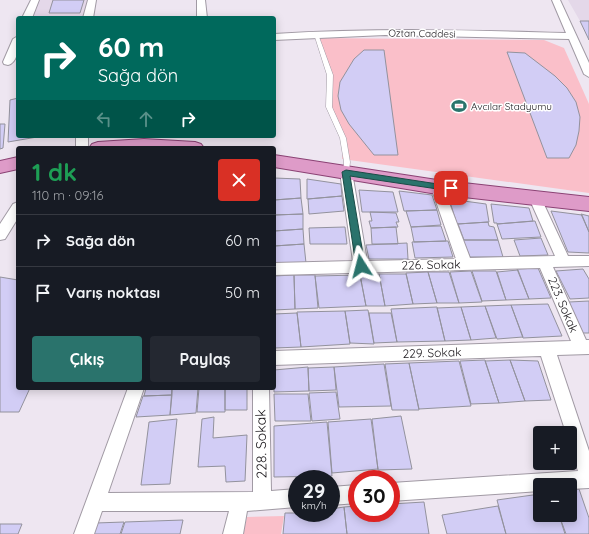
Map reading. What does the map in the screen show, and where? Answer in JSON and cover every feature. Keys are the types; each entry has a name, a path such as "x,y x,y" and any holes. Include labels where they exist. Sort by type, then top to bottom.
{"main road":[{"path":"129,146 161,146"},
{"path":"276,161 437,187 589,204"},
{"path":"0,167 16,163"}],"street":[{"path":"28,16 35,0"},
{"path":"88,16 92,0"},
{"path":"202,0 202,16"},
{"path":"556,0 570,36 589,74"},
{"name":"Oztan Caddesi","path":"276,37 368,32 570,36"},
{"path":"9,62 16,44"},
{"path":"346,172 361,266"},
{"path":"437,187 465,264"},
{"name":"223. Sokak","path":"535,198 564,262"},
{"path":"0,235 16,210"},
{"name":"226. Sokak","path":"276,269 589,261"},
{"name":"223. Sokak","path":"544,262 585,347"},
{"name":"229. Sokak","path":"276,358 585,347"},
{"path":"400,491 589,479 547,349"},
{"path":"84,534 135,390"},
{"name":"228. Sokak","path":"261,390 262,500"},
{"path":"96,502 240,502 288,499"},
{"path":"233,534 240,502"}],"lane":[{"path":"316,34 330,75 330,107 343,138 347,162 346,172"}],"shaded area":[{"path":"38,0 88,0 83,16 32,16"},
{"path":"568,0 589,0 589,21 580,21"},
{"name":"Avcılar Stadyumu","path":"317,38 544,40 564,48 589,104 589,193 342,159 345,138 330,107 330,75"},
{"path":"284,516 281,534 243,534 247,517"}],"building":[{"path":"53,0 84,0 80,13 49,13"},
{"path":"580,21 589,21 589,40"},
{"path":"364,50 384,50 398,155 374,155 349,124 341,110 338,96 340,82 354,59"},
{"path":"507,52 525,53 555,76 567,88 576,102 580,117 579,131 576,145 569,158 547,158"},
{"path":"16,98 16,138 31,138 8,142 10,100"},
{"path":"0,124 5,124 3,148 0,149"},
{"path":"276,178 300,179 301,198 276,200"},
{"path":"307,179 341,184 342,196 307,199"},
{"path":"359,190 393,192 398,212 362,212"},
{"path":"399,191 432,195 437,210 404,211"},
{"path":"342,196 344,211 309,214 308,199"},
{"path":"301,198 303,214 276,215 276,200"},
{"path":"449,199 486,204 489,222 457,224"},
{"path":"491,204 529,208 533,221 494,223"},
{"path":"437,210 441,225 411,227 406,211"},
{"path":"551,211 582,215 589,232 589,253 568,252"},
{"path":"370,212 396,213 399,222 396,222 398,227 371,228 369,221 372,221"},
{"path":"303,214 303,229 276,231 276,215"},
{"path":"581,214 589,216 589,232"},
{"path":"535,221 541,237 502,239 497,224"},
{"path":"488,222 489,226 494,227 498,240 464,240 458,224"},
{"path":"441,226 446,241 414,242 411,227"},
{"path":"345,227 347,244 310,244 309,228"},
{"path":"396,227 398,244 372,244 371,228"},
{"path":"303,229 304,244 276,246 276,231"},
{"path":"541,238 548,255 520,256 514,240"},
{"path":"463,240 498,240 503,257 470,257"},
{"path":"448,241 453,257 415,258 412,242"},
{"path":"407,243 408,259 369,259 366,245"},
{"path":"304,244 306,263 276,263 276,246"},
{"path":"538,268 551,298 529,299 517,269"},
{"path":"583,269 589,279 589,298 570,299 556,271"},
{"path":"518,270 529,299 506,300 497,272"},
{"path":"471,271 482,302 459,303 450,272"},
{"path":"472,271 496,271 506,300 482,301"},
{"path":"428,272 437,303 413,304 406,273"},
{"path":"428,272 449,272 459,303 437,303"},
{"path":"379,274 385,306 366,306 360,275"},
{"path":"379,274 406,274 413,304 385,306"},
{"path":"294,275 295,309 276,310 276,276"},
{"path":"294,275 315,275 318,308 295,309"},
{"path":"360,275 366,306 319,308 315,276"},
{"path":"0,277 16,280 16,390 29,390 19,412 0,412"},
{"path":"589,301 589,333 583,333 569,302"},
{"path":"548,304 562,336 523,338 511,305"},
{"path":"511,305 523,337 497,339 485,306"},
{"path":"485,306 496,338 471,340 461,307"},
{"path":"437,307 445,341 397,342 391,309"},
{"path":"461,307 471,340 445,341 437,308"},
{"path":"368,310 374,344 350,343 345,311"},
{"path":"345,311 350,344 301,347 297,312"},
{"path":"297,313 301,347 276,348 276,314"},
{"path":"369,313 391,313 397,342 374,343"},
{"path":"485,360 499,403 471,404 460,361"},
{"path":"510,360 525,401 499,403 485,361"},
{"path":"510,360 538,361 551,400 525,401"},
{"path":"459,361 471,406 419,409 409,363"},
{"path":"409,363 419,410 392,410 385,364"},
{"path":"384,364 391,406 339,407 334,367"},
{"path":"308,367 309,391 274,392 274,390 276,390 276,370"},
{"path":"334,367 336,390 309,391 308,368"},
{"path":"146,390 172,390 172,395 144,396"},
{"path":"172,390 198,390 196,413 170,415"},
{"path":"199,390 225,390 225,412 197,412"},
{"path":"225,390 247,390 247,410 225,410"},
{"path":"336,392 340,419 312,421 309,393"},
{"path":"274,394 308,394 311,421 275,421"},
{"path":"172,395 170,415 136,417 143,396"},
{"path":"401,416 412,469 378,470 372,419"},
{"path":"214,417 213,438 247,435 245,481 226,482 225,466 198,467 202,419"},
{"path":"177,419 170,484 141,485 149,422"},
{"path":"371,419 378,469 348,470 348,472 340,472 340,470 332,470 328,422"},
{"path":"327,422 331,470 288,470 288,477 274,477 274,426"},
{"path":"577,489 579,489 589,518 589,534 566,534 562,522 577,522"},
{"path":"533,495 533,522 561,522 565,534 506,534 497,500"},
{"path":"424,502 429,534 347,534 344,507 348,507 348,522 400,522 400,503"},
{"path":"498,506 506,534 447,534 442,515"},
{"path":"344,507 347,534 283,534 285,513 288,513 288,522 340,522 340,508"},
{"path":"183,520 180,534 121,534 125,522"},
{"path":"124,522 120,534 91,534 96,523"},
{"path":"0,524 22,524 18,534 0,534"}],"place":[{"name":"Avcılar Stadyumu","path":"459,106"}],"route":[{"path":"361,266 346,172 451,188"}]}
